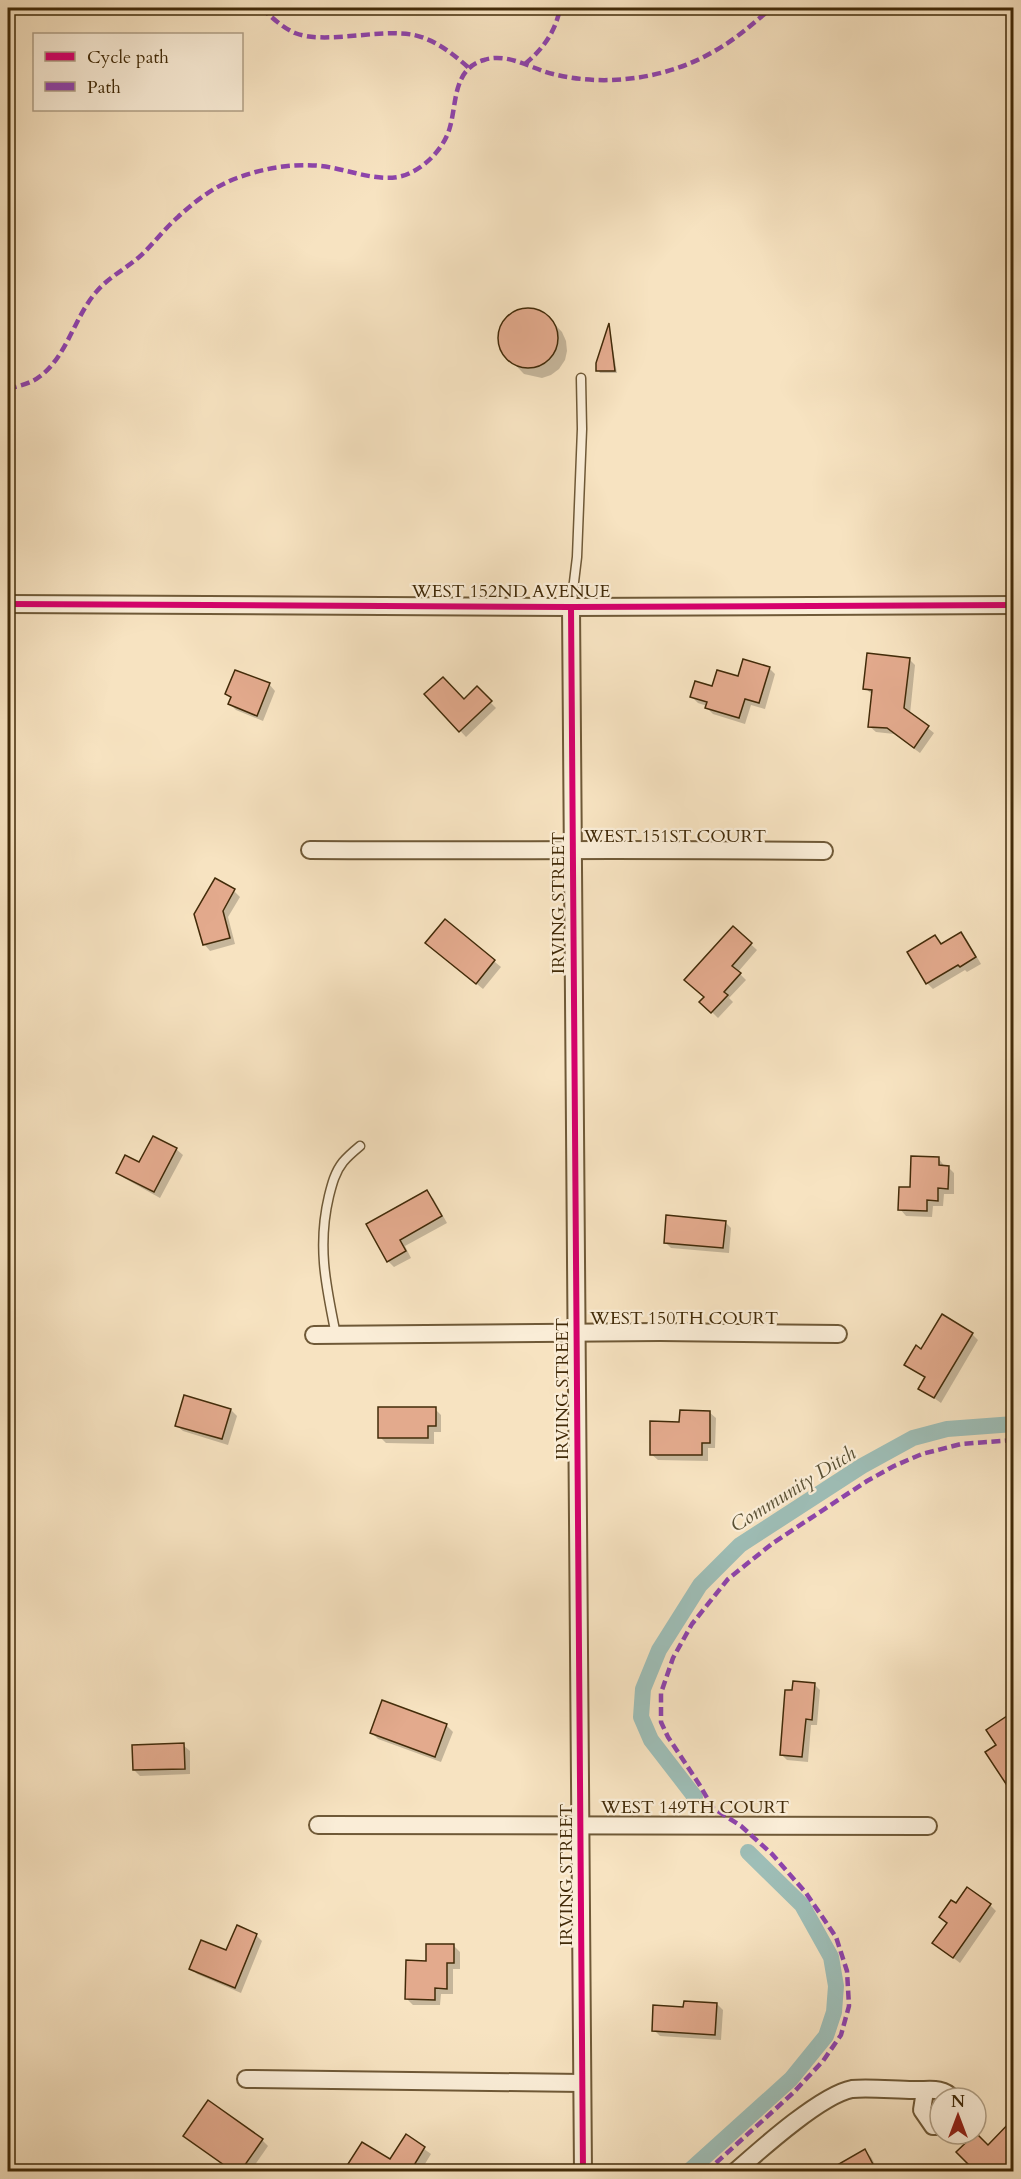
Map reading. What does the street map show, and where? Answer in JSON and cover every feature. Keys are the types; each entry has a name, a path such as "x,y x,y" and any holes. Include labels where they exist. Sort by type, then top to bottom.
{"street":[{"name":"WEST 152ND AVENUE","path":"8,604 571,607 1014,605"},
{"name":"IRVING STREET","path":"571,607 583,2172"},
{"name":"WEST 151ST COURT","path":"310,850 824,851"},
{"name":"WEST 150TH COURT","path":"314,1335 838,1334"},
{"name":"WEST 149TH COURT","path":"318,1825 928,1826"},
{"path":"246,2079 582,2083"},
{"path":"735,2172 767,2144 830,2098 853,2089 928,2090"},
{"path":"925,2091 922,2110 928,2119"}],"lane":[{"path":"571,607 577,566 582,429 581,378"},
{"path":"336,1335 324,1278 323,1233 333,1180 342,1162 360,1146"}],"building":[{"path":"522,308 534,308 545,313 553,321 558,338 556,350 545,363 534,368 522,368 511,363 503,355 498,344 498,332 503,321 511,313"},
{"path":"609,323 615,371 596,371 596,363"},
{"path":"867,653 910,658 904,708 929,726 914,748 887,728 868,727 872,690 863,689"},
{"path":"743,659 770,667 759,703 745,699 739,718 705,708 707,702 690,697 695,681 712,686 717,670 738,676"},
{"path":"235,670 270,683 257,716 228,704 231,697 225,694"},
{"path":"443,677 464,699 477,686 492,701 459,732 424,694"},
{"path":"215,878 235,889 223,911 230,938 203,945 194,914"},
{"path":"445,919 495,960 476,984 425,943"},
{"path":"733,926 752,943 732,966 741,973 724,992 728,995 711,1013 699,1002 704,997 684,980"},
{"path":"961,932 976,957 926,984 907,952 935,935 941,944"},
{"path":"153,1136 177,1148 154,1192 116,1173 125,1155 139,1162"},
{"path":"911,1156 939,1157 939,1165 949,1166 948,1189 938,1188 938,1201 927,1200 927,1211 898,1210 899,1187 910,1187"},
{"path":"427,1190 442,1216 400,1240 406,1251 387,1262 366,1224"},
{"path":"666,1215 726,1221 723,1248 664,1243"},
{"path":"942,1314 973,1333 934,1398 918,1389 925,1377 904,1365 916,1345 921,1349"},
{"path":"184,1395 231,1409 222,1439 175,1426"},
{"path":"378,1407 436,1407 436,1426 428,1426 428,1438 378,1438"},
{"path":"680,1410 710,1411 710,1443 702,1443 702,1455 650,1455 650,1421 679,1422"},
{"path":"793,1681 815,1683 812,1720 806,1719 802,1757 780,1755 785,1690 792,1690"},
{"path":"382,1700 447,1724 435,1757 370,1733"},
{"path":"1007,1716 1014,1727 1014,1796 985,1752 996,1745 986,1730"},
{"path":"184,1743 185,1769 133,1770 132,1745"},
{"path":"967,1887 991,1904 953,1958 932,1943 947,1923 939,1917 951,1900 956,1903"},
{"path":"237,1925 257,1934 235,1988 189,1969 201,1940 226,1950"},
{"path":"426,1944 454,1944 454,1963 447,1963 447,1989 435,1988 435,2000 405,1999 406,1960 426,1961"},
{"path":"684,2001 717,2003 715,2035 652,2031 653,2005 683,2007"},
{"path":"208,2100 263,2139 240,2172 234,2172 183,2136"},
{"path":"1014,2118 1014,2172 976,2172 956,2152 962,2146 988,2145"},
{"path":"406,2134 425,2147 410,2172 353,2172 346,2167 362,2142 390,2159"},
{"path":"865,2149 877,2172 825,2172"}],"waterway":[{"name":"Community Ditch","path":"695,1797 651,1740 641,1717 643,1689 659,1650 700,1585 740,1545 862,1466 913,1438 947,1429 1014,1424"},
{"name":"Community Ditch","path":"688,2172 791,2079 826,2036 834,2012 836,1986 831,1957 802,1905 748,1852"}],"marked path":[{"path":"262,8 286,28 307,36 337,37 400,33 422,37 444,48 469,68"},
{"path":"525,64 548,39 560,8"},
{"path":"8,389 32,381 49,369 64,348 89,301 101,286 138,258 191,205 221,185 258,171 300,165 321,166 366,176 400,177 423,165 440,148 448,134 461,79 474,64 493,58 502,58 573,78 593,80 634,78 693,62 743,32 772,8"},
{"path":"706,2172 793,2093 823,2061 841,2035 849,2006 847,1971 836,1937 806,1893 772,1854 741,1826 713,1808 668,1737 661,1722 661,1693 673,1658 692,1624 728,1579 773,1543 867,1481 922,1454 961,1444 1014,1440"}],"cycle path":[{"path":"8,604 571,607 1014,605"},
{"path":"571,607 583,2172"}]}
